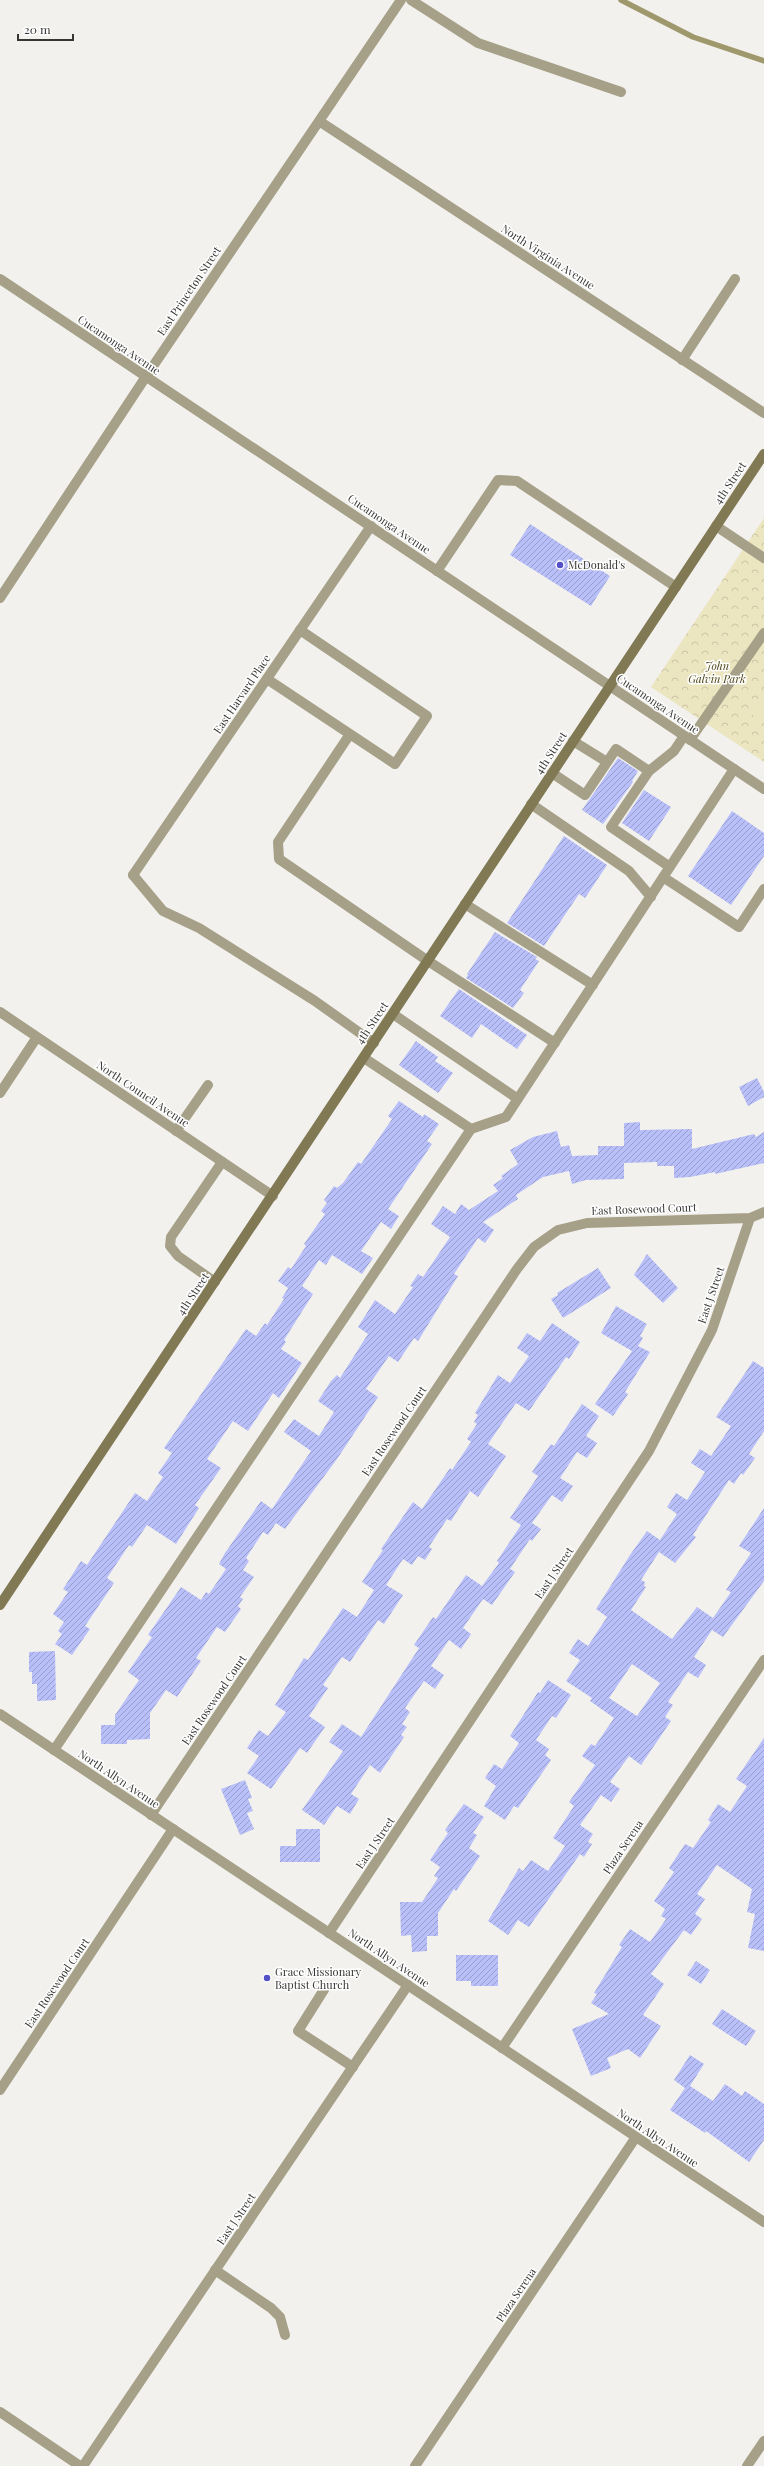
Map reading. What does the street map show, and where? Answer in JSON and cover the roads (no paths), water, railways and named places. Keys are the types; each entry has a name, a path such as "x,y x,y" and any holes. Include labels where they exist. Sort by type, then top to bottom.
{"main road":[{"name":"4th Street","path":"0,1606 764,454"}],"street":[{"name":"East Princeton Street","path":"0,598 145,378 401,0"},
{"path":"411,0 478,43 621,92"},
{"name":"North Virginia Avenue","path":"319,121 764,413"},
{"name":"Cucamonga Avenue","path":"0,279 145,378 371,526 764,789"},
{"path":"682,360 735,279"},
{"path":"437,571 498,480 517,481 676,587"},
{"name":"East Harvard Place","path":"371,526 133,875 163,911 205,932 315,1001 374,1043"},
{"path":"716,526 764,558"},
{"path":"267,679 395,764 427,716 300,630"},
{"path":"670,867 611,828 649,771 674,751 687,738 764,633"},
{"path":"350,734 278,842 279,859 428,961 555,1043"},
{"path":"573,742 607,762"},
{"path":"552,773 585,794 616,749 649,771"},
{"path":"54,1750 471,1129 506,1117 734,769"},
{"path":"531,804 629,871 651,897"},
{"path":"663,877 739,927 764,889"},
{"path":"465,904 593,985"},
{"name":"North Council Avenue","path":"0,1012 273,1196"},
{"path":"393,1014 518,1099"},
{"path":"0,1093 37,1037"},
{"path":"364,1058 471,1129"},
{"path":"176,1131 208,1085"},
{"path":"215,1282 178,1256 170,1246 171,1237 222,1162"},
{"path":"750,1218 764,1212"},
{"name":"East Rosewood Court","path":"152,1814 517,1269 534,1247 558,1230 587,1223 750,1218"},
{"name":"East J Street","path":"329,1933 649,1451 712,1330 750,1218"},
{"name":"Plaza Serena","path":"502,2048 764,1660"},
{"name":"North Allyn Avenue","path":"0,1714 764,2222"},
{"name":"East Rosewood Court","path":"0,2090 173,1829"},
{"name":"East J Street","path":"82,2466 408,1985"},
{"path":"325,1988 298,2031 353,2067"},
{"name":"Plaza Serena","path":"415,2466 636,2137"},
{"path":"215,2270 271,2308 280,2317 285,2335"},
{"path":"0,2412 82,2466"},
{"path":"747,2466 764,2441"}],"waterway":[{"path":"621,0 693,37 764,61"}],"place":[{"name":"McDonald's","path":"560,565"},
{"name":"Grace Missionary Baptist Church","path":"267,1978"}],"park label":[{"name":"John Galvin Park","path":"717,672"}]}
